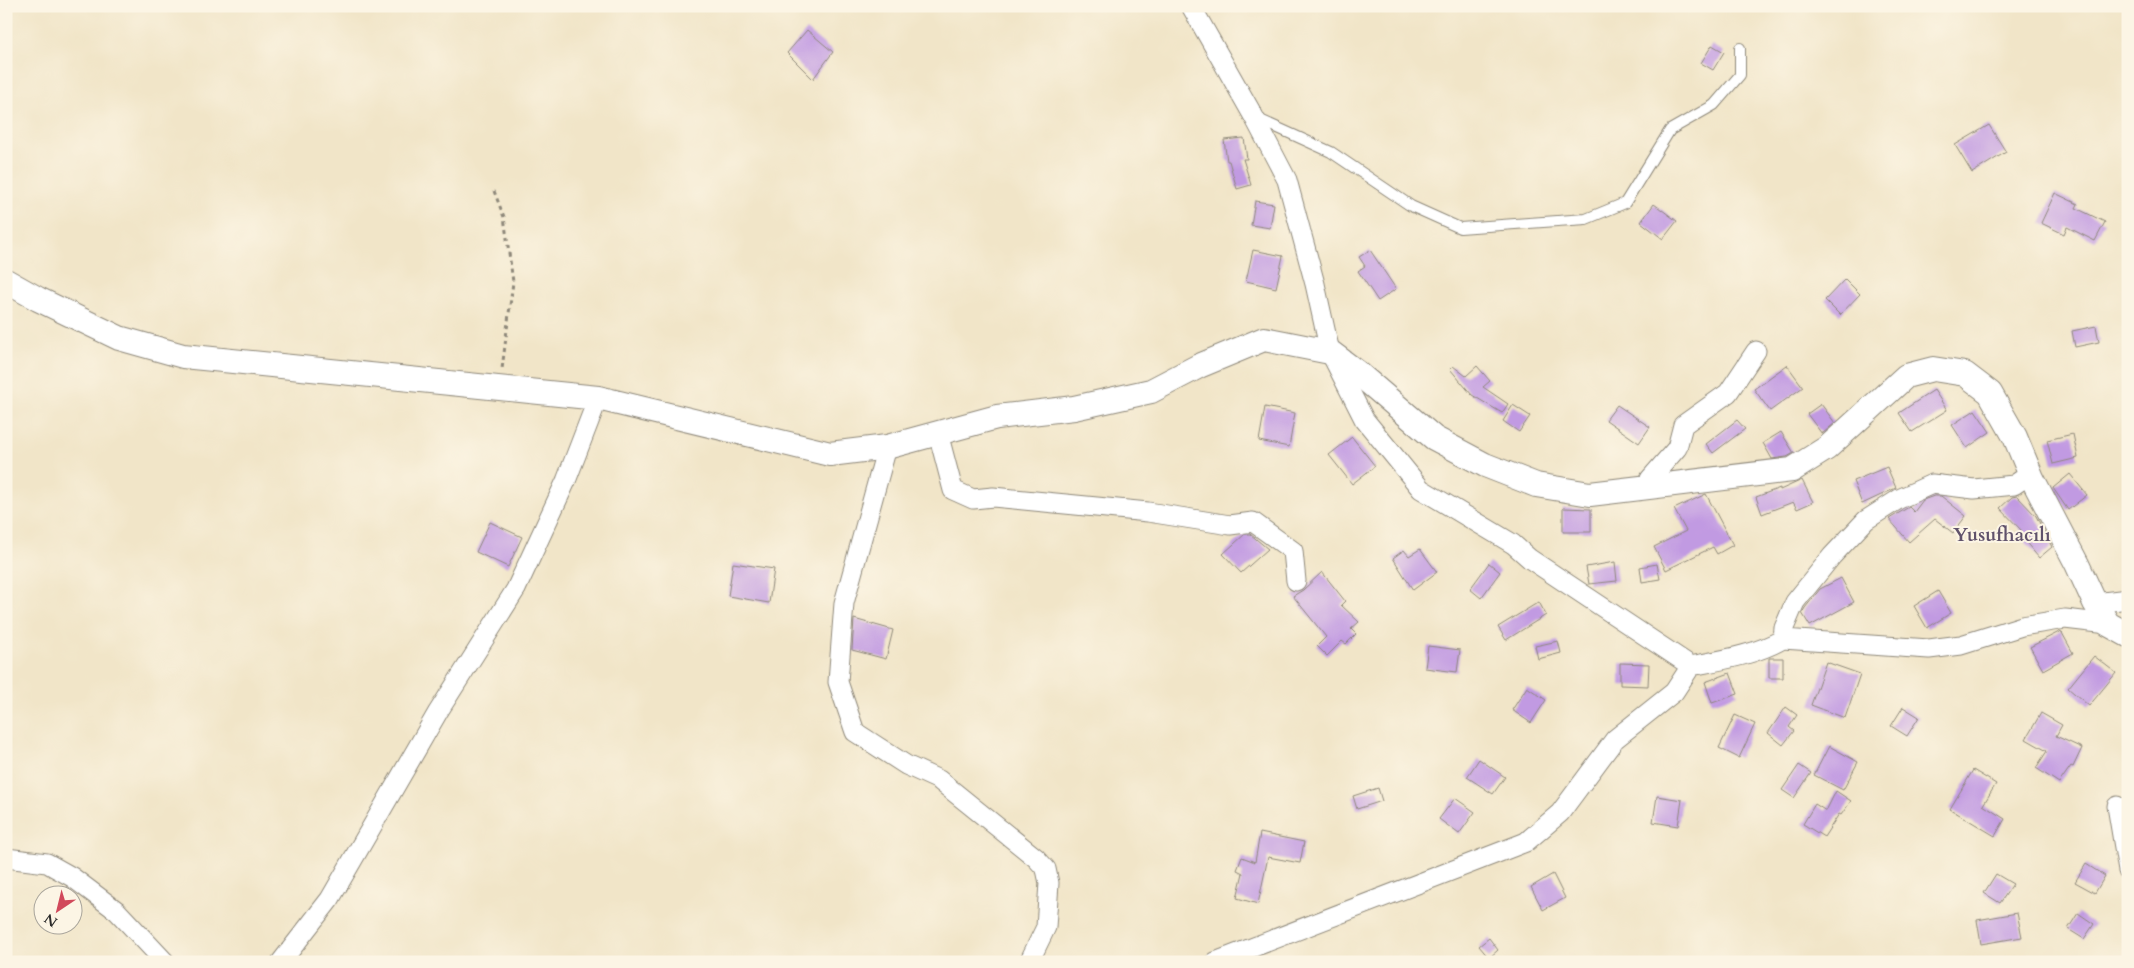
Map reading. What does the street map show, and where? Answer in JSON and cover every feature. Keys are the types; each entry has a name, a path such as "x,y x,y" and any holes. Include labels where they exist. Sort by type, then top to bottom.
{"street":[{"path":"1191,6 1254,117 1287,180 1315,284 1330,352 1364,419 1421,489 1513,544 1530,560 1690,666 1731,658 1771,646 1783,639 1929,649 1961,645 2022,626 2065,619 2118,629"},
{"path":"6,281 38,299 120,338 183,356 598,398 830,454 887,448 998,416 1074,408 1151,391 1199,366 1264,339 1330,352 1358,373 1434,438 1485,465 1536,485 1590,494 1792,470 1827,448 1906,376 1932,369 1966,374 1990,393 2015,438 2030,474 2078,564 2095,603 2118,629"},
{"path":"1647,487 1650,479 1677,448 1684,426 1728,393 1756,351"},
{"path":"281,962 330,899 438,712 516,589 566,481 598,398"},
{"path":"938,433 953,490 972,498 993,497 1148,512 1230,525 1253,522 1293,550 1296,581"},
{"path":"887,448 844,603 838,682 855,732 906,765 939,780 1036,858 1046,869 1049,883 1046,927 1030,962"},
{"path":"1783,639 1784,628 1795,602 1832,556 1866,520 1899,499 1932,484 1974,489 2014,485 2030,474"},
{"path":"2095,603 2128,599"},
{"path":"1216,962 1526,842 1560,813 1615,739 1674,692 1690,666"},
{"path":"2117,806 2128,871"},
{"path":"6,858 47,864 72,876 117,911 165,962"}],"lane":[{"path":"1254,117 1331,152 1411,206 1460,228 1586,219 1625,203 1670,130 1714,105 1740,75 1740,48"}],"path":[{"path":"494,191 504,217 513,282 500,389"}],"building":[{"path":"807,30 833,52 813,79 787,53"},
{"path":"1712,45 1724,52 1713,70 1701,63"},
{"path":"1989,125 2006,152 1972,173 1955,145"},
{"path":"1244,138 1247,159 1243,159 1251,185 1237,189 1229,161 1227,161 1224,140"},
{"path":"2055,193 2078,204 2076,208 2105,222 2095,241 2067,227 2064,234 2041,223"},
{"path":"1255,201 1274,204 1270,228 1251,225"},
{"path":"1654,204 1677,221 1663,239 1641,222"},
{"path":"1253,250 1283,256 1276,288 1246,281"},
{"path":"1370,250 1396,289 1378,301 1358,271 1365,266 1359,257"},
{"path":"1845,279 1860,294 1840,315 1825,300"},
{"path":"2096,326 2099,342 2075,347 2072,331"},
{"path":"1787,365 1803,387 1770,411 1754,389"},
{"path":"1453,366 1466,376 1477,366 1490,381 1483,387 1508,404 1502,413 1472,395 1450,369"},
{"path":"1934,390 1947,410 1912,432 1899,413"},
{"path":"1821,404 1835,423 1822,434 1807,414"},
{"path":"1513,405 1530,416 1519,432 1503,421"},
{"path":"1617,405 1650,427 1639,443 1606,420"},
{"path":"1265,407 1295,413 1289,447 1259,441"},
{"path":"1975,410 1990,432 1967,448 1952,425"},
{"path":"1737,420 1745,429 1713,453 1706,444"},
{"path":"1781,432 1794,453 1787,457 1772,459 1763,443"},
{"path":"2073,434 2078,458 2053,464 2047,440"},
{"path":"1352,437 1375,466 1352,484 1329,455"},
{"path":"1887,467 1896,488 1862,504 1853,481"},
{"path":"2070,474 2087,495 2068,510 2053,488"},
{"path":"1802,480 1813,502 1797,509 1793,502 1762,514 1756,497 1780,488 1780,490"},
{"path":"1706,494 1733,545 1717,554 1713,547 1666,570 1654,547 1686,531 1674,509"},
{"path":"1934,496 1941,496 1966,516 1953,533 1935,519 1909,542 1889,519 1909,507 1914,512 1923,500"},
{"path":"2017,496 2036,516 2052,547 2039,558 2019,534 2022,531 2000,508 2012,497"},
{"path":"1563,508 1591,509 1591,532 1563,532"},
{"path":"490,522 522,537 508,567 476,552"},
{"path":"1245,534 1250,534 1268,549 1241,573 1223,554"},
{"path":"1420,549 1437,572 1413,590 1393,558 1404,550 1409,556"},
{"path":"1615,562 1617,581 1589,584 1586,567"},
{"path":"733,563 774,569 769,603 728,596"},
{"path":"1489,563 1500,572 1481,598 1470,589"},
{"path":"1657,564 1660,579 1642,582 1640,567"},
{"path":"1322,572 1345,601 1341,605 1359,622 1351,629 1356,634 1346,644 1342,641 1327,656 1317,646 1326,637 1293,596 1303,590"},
{"path":"1841,578 1854,602 1810,626 1802,613 1805,608 1820,589"},
{"path":"1938,591 1951,613 1927,628 1914,606"},
{"path":"1539,602 1546,615 1506,640 1498,627"},
{"path":"854,619 893,630 886,659 852,650"},
{"path":"2061,631 2073,653 2043,670 2030,647"},
{"path":"1558,641 1561,653 1538,659 1535,646"},
{"path":"1428,646 1460,650 1457,672 1425,668"},
{"path":"2094,656 2116,673 2089,706 2068,688"},
{"path":"1769,658 1783,658 1783,678 1769,678"},
{"path":"1826,662 1860,674 1845,718 1811,705"},
{"path":"1620,663 1649,664 1648,686 1620,685"},
{"path":"1730,673 1738,694 1712,703 1705,682"},
{"path":"1527,687 1546,700 1531,723 1512,710"},
{"path":"1786,707 1797,715 1789,727 1794,731 1783,745 1768,733"},
{"path":"1903,707 1919,717 1907,736 1891,726"},
{"path":"2041,713 2062,725 2056,736 2082,748 2073,767 2071,766 2059,783 2036,768 2047,751 2026,739"},
{"path":"1735,715 1755,724 1739,758 1719,748"},
{"path":"1829,746 1858,762 1843,790 1814,775"},
{"path":"1479,759 1505,777 1493,794 1467,777"},
{"path":"1799,765 1811,773 1794,798 1782,790"},
{"path":"1973,770 1996,784 1983,805 2005,819 1995,836 1950,809"},
{"path":"1378,788 1382,801 1357,809 1353,796"},
{"path":"1836,791 1851,801 1841,815 1839,814 1824,837 1803,824 1815,804 1826,811"},
{"path":"1657,796 1682,800 1678,826 1653,822"},
{"path":"1455,798 1475,812 1459,834 1439,819"},
{"path":"1260,833 1304,842 1300,863 1268,857 1258,904 1237,898 1243,873 1237,870 1242,857 1255,862"},
{"path":"2086,864 2105,876 2095,893 2075,882"},
{"path":"1553,874 1565,898 1543,910 1531,887"},
{"path":"1996,874 2013,884 2000,903 1984,893"},
{"path":"2017,913 2022,937 1981,944 1977,920"},
{"path":"2078,913 2094,924 2084,939 2068,929"},
{"path":"1489,938 1498,950 1489,958 1479,946"}],"district":[{"name":"Yusufhacılı","path":"2002,534"}]}
